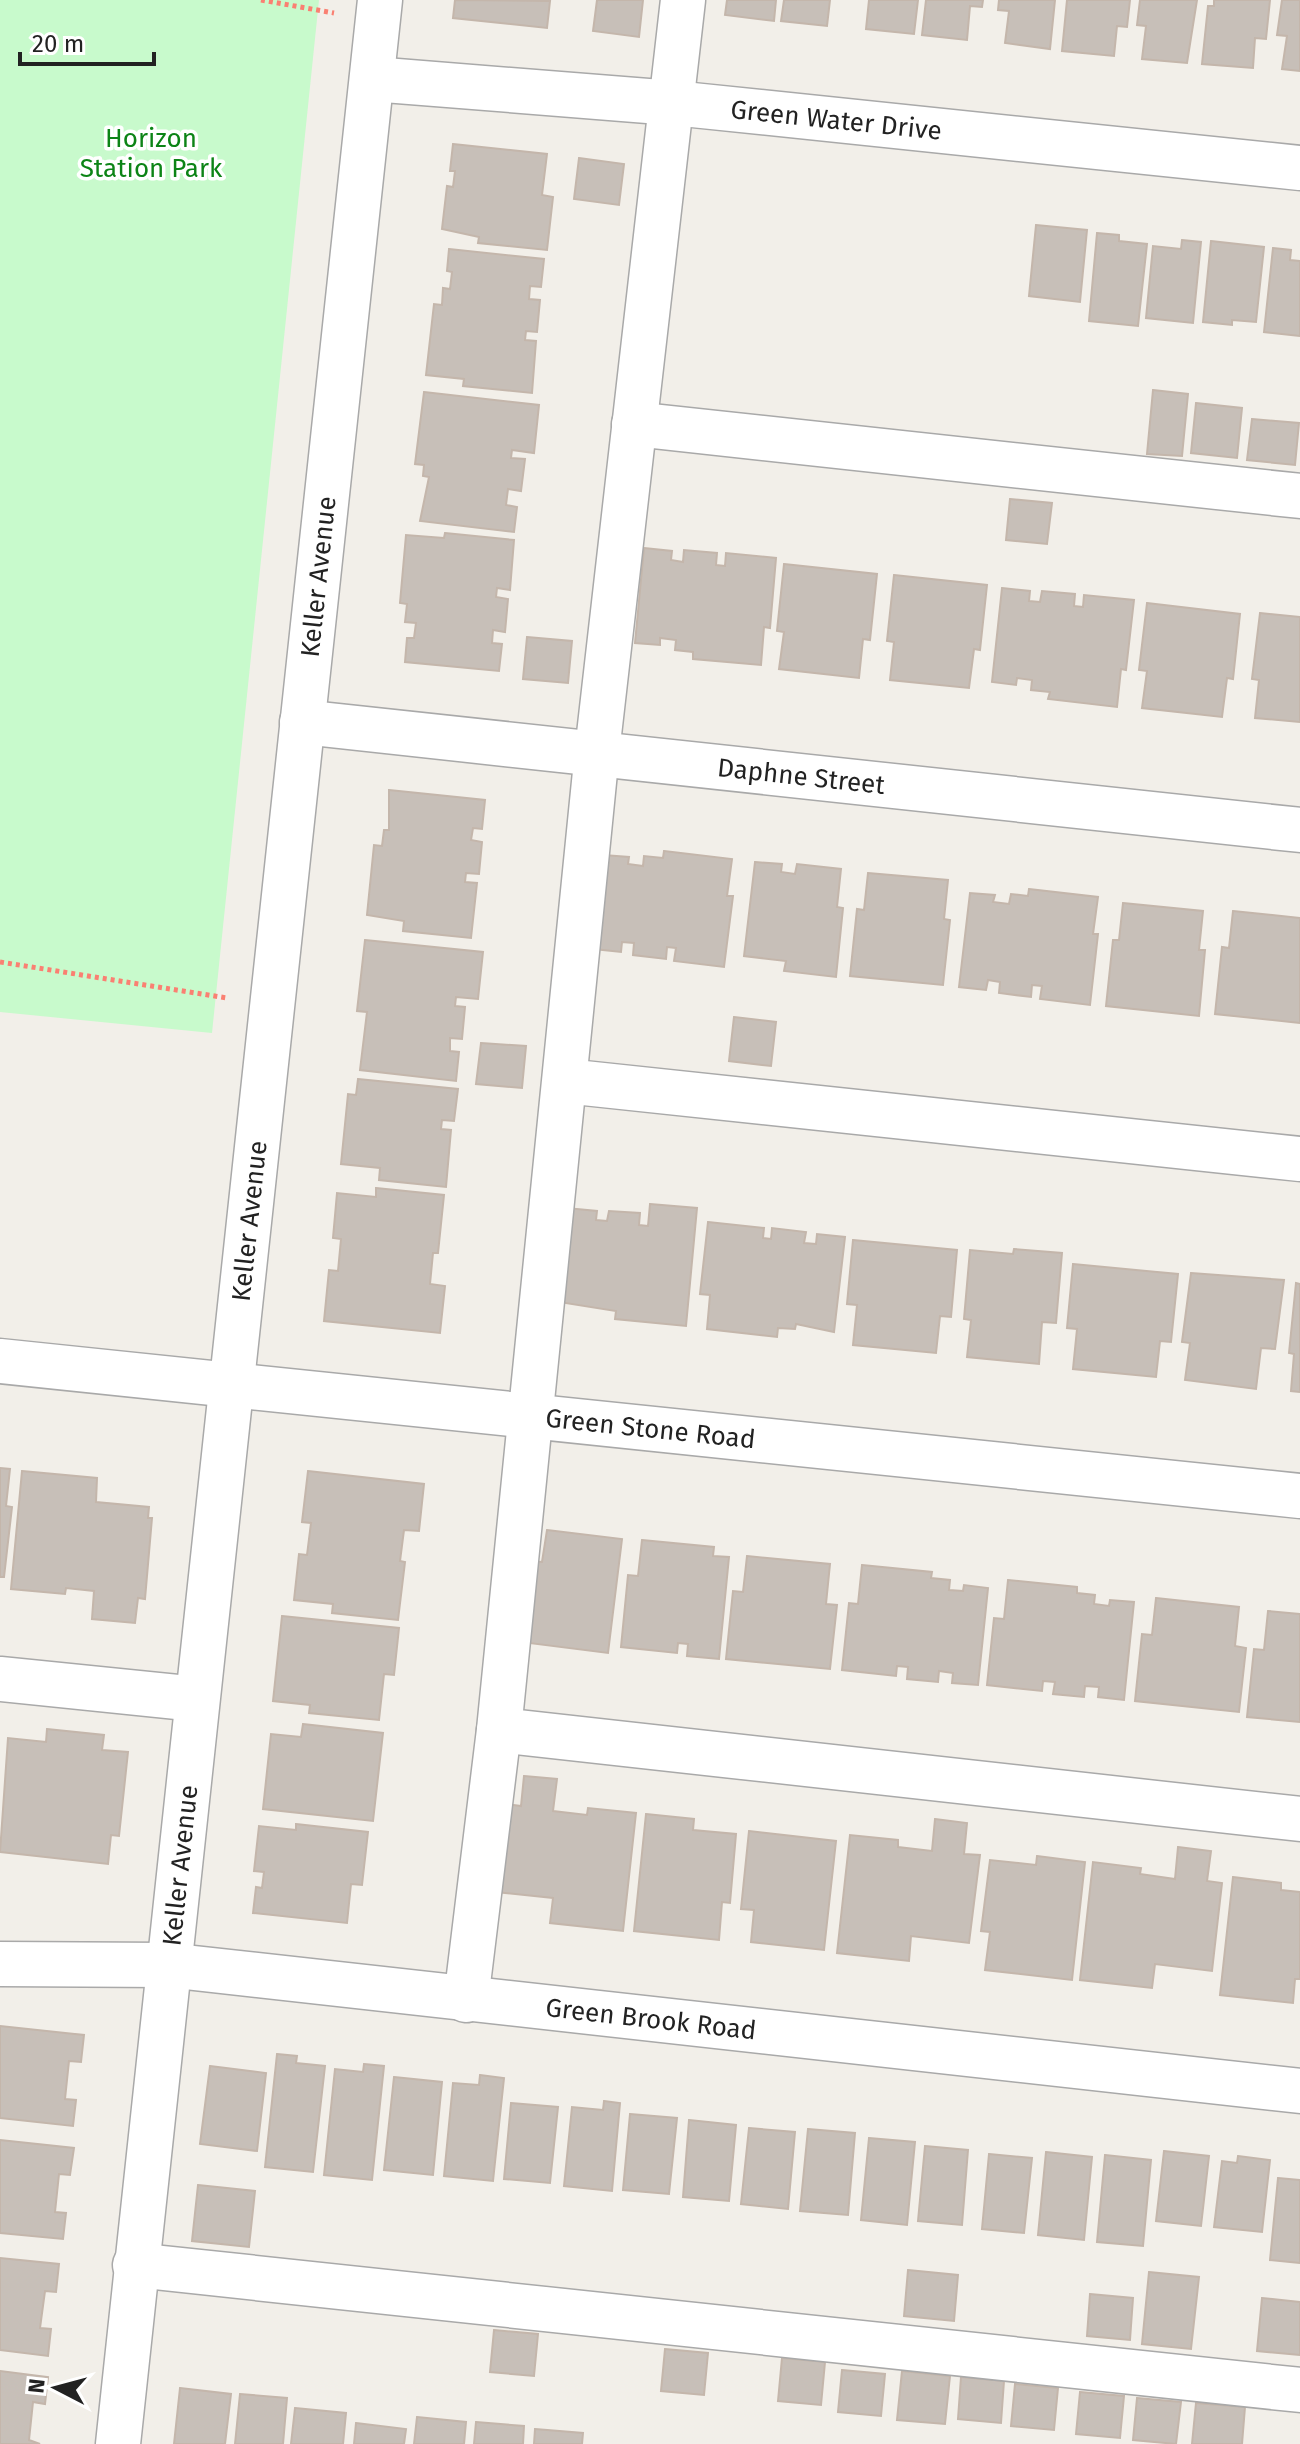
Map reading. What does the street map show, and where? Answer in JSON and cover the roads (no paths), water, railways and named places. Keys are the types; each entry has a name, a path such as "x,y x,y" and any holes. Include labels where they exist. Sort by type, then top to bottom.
{"street":[{"path":"466,2000 499,1730 597,752 683,0"},
{"name":"Keller Avenue","path":"118,2444 167,1965 380,9"},
{"name":"Green Water Drive","path":"372,79 673,103 1300,168"},
{"path":"634,424 1300,496"},
{"name":"Daphne Street","path":"302,722 1300,830"},
{"path":"565,1081 1300,1159"},
{"name":"Green Stone Road","path":"0,1361 1300,1496"},
{"path":"0,1679 197,1699"},
{"path":"499,1730 1300,1819"},
{"name":"Green Brook Road","path":"0,1964 167,1965 1300,2091"},
{"path":"135,2265 1300,2390"}],"park label":[{"name":"Horizon Station Park","path":"151,153"}]}
